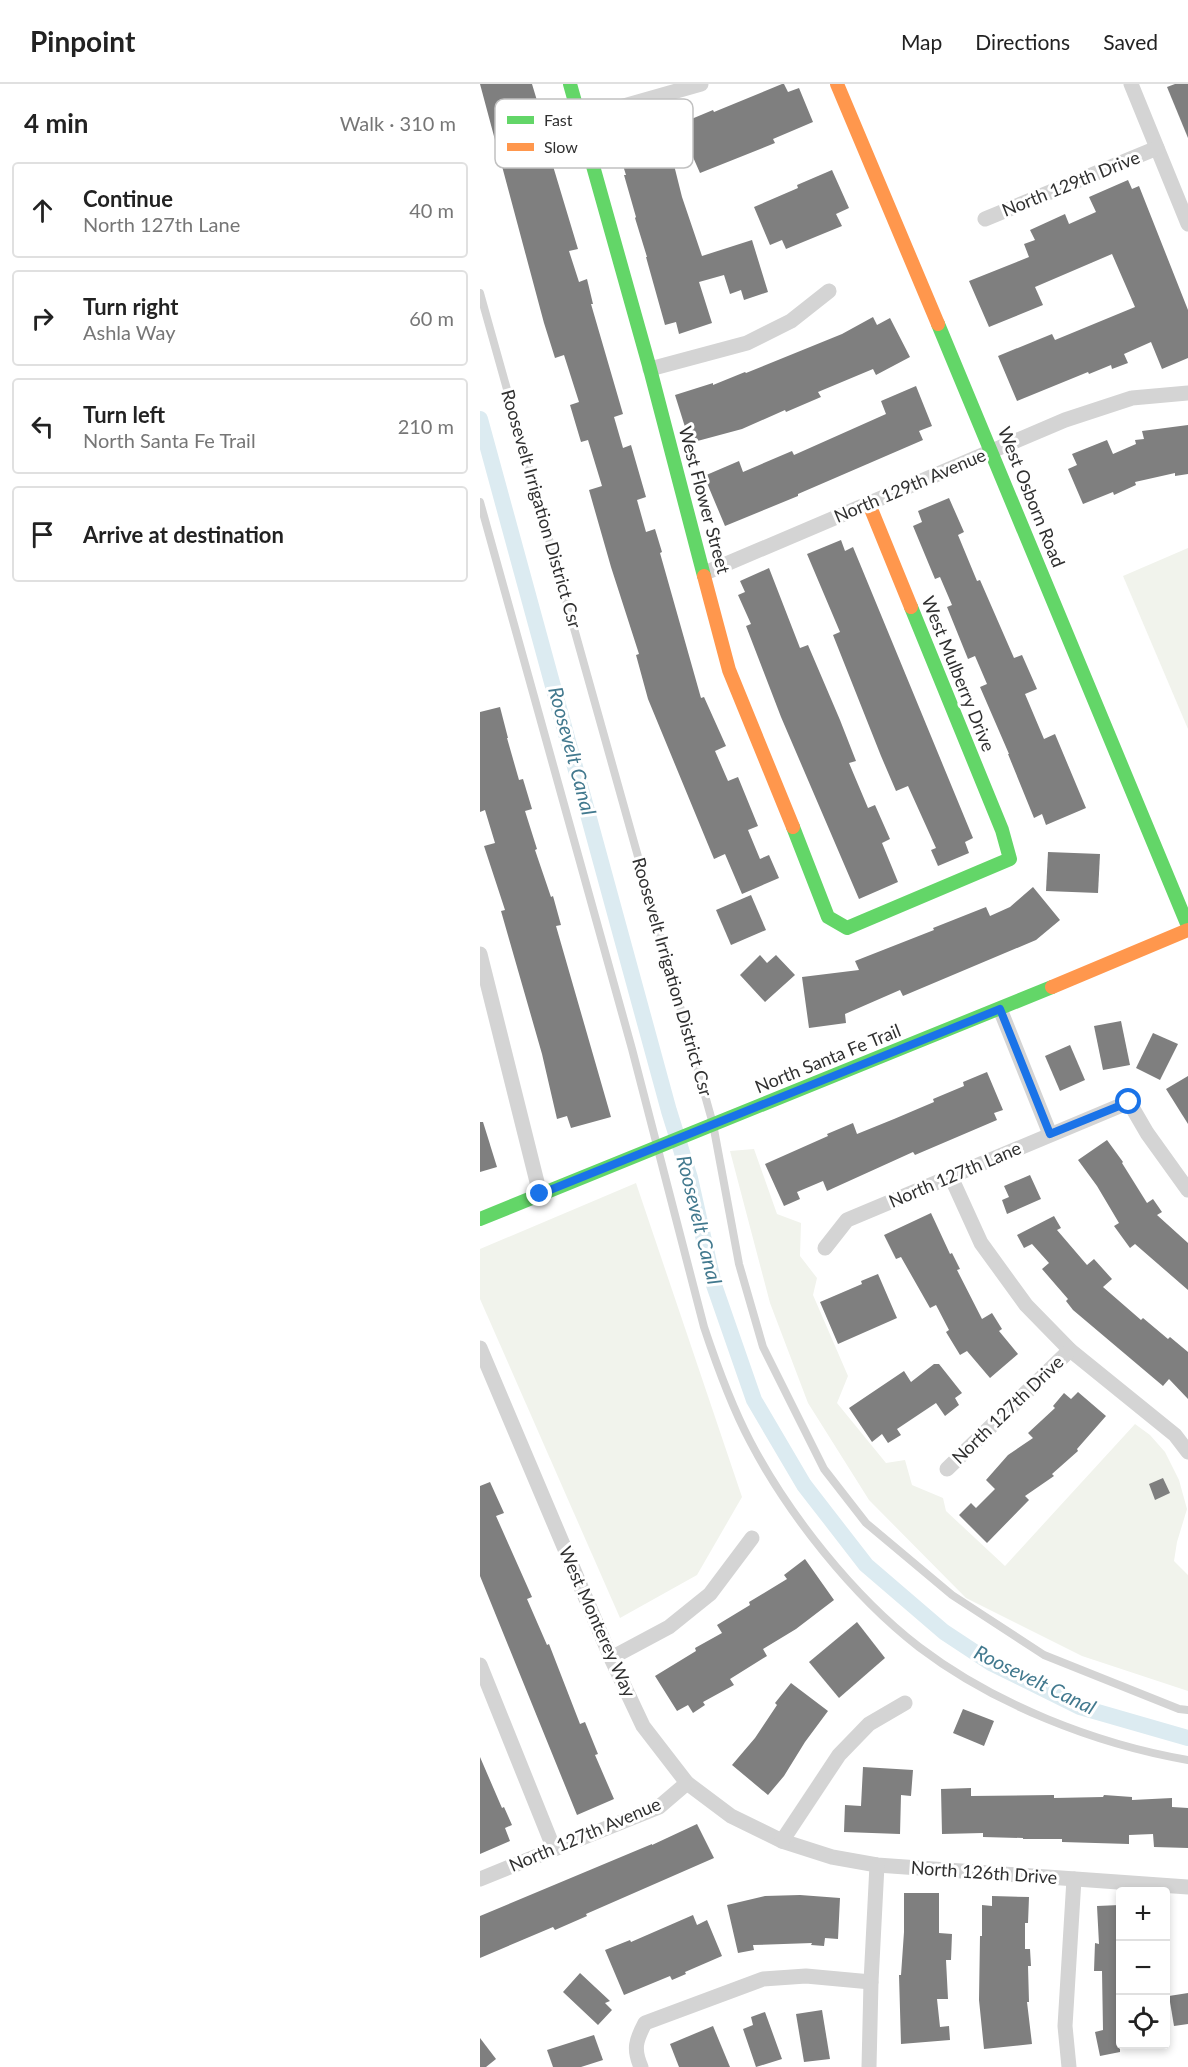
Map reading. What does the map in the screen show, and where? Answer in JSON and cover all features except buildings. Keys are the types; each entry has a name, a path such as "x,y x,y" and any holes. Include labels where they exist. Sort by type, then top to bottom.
{"street":[{"name":"West Flower Street","path":"570,84 573,99"},
{"path":"648,99 701,84"},
{"name":"West Osborn Road","path":"837,84 992,451 1188,928"},
{"path":"1131,84 1188,224"},
{"name":"North 129th Drive","path":"986,219 1157,148"},
{"name":"West Flower Street","path":"592,168 650,369 729,670 828,917"},
{"path":"650,369 747,343 791,321 829,291"},
{"name":"North 129th Avenue","path":"705,573 1065,420 1132,398 1188,393"},
{"name":"West Mulberry Drive","path":"828,917 847,928 1010,859 1002,831 869,504"},
{"name":"North Santa Fe Trail","path":"480,1219 1000,1009 1188,928"},
{"path":"480,954 540,1194"},
{"path":"1000,1009 1050,1134"},
{"name":"North 127th Lane","path":"825,1248 847,1220 1129,1102 1147,1133 1188,1190"},
{"path":"951,1178 981,1242 1026,1305 1070,1350 1175,1435 1188,1452"},
{"name":"West Monterey Way","path":"480,1348 611,1658 643,1726 687,1783 731,1816 782,1841"},
{"name":"North 127th Drive","path":"946,1469 1070,1350"},
{"path":"611,1658 669,1627 710,1594 752,1538"},
{"path":"480,1665 555,1849"},
{"path":"782,1841 839,1755 869,1724 905,1703"},
{"name":"North 127th Avenue","path":"480,1879 659,1807 687,1783"},
{"name":"North 126th Drive","path":"782,1841 832,1857 877,1864 1188,1887"},
{"path":"869,2067 870,1982 877,1864"},
{"path":"1069,2067 1065,2026 1074,1879"},
{"path":"641,2067 636,2041 645,2023 764,1979 806,1976 870,1982"}],"lane":[{"name":"Roosevelt Irrigation District Csr","path":"480,293 709,1126 739,1264 763,1347 824,1469 866,1523 952,1595 1044,1655 1179,1709 1188,1710"},
{"path":"480,502 662,1144 704,1327 750,1443 785,1500 823,1551 874,1608 918,1646 955,1672 1003,1699 1096,1738 1151,1754 1188,1760"}],"shaded area":[{"path":"1188,548 1188,729 1123,576"},
{"path":"754,1149 777,1214 801,1223 800,1256 817,1278 813,1295 848,1376 837,1403 886,1463 905,1460 912,1485 943,1498 946,1511 1005,1566 1135,1424 1150,1435 1165,1452 1179,1480 1187,1509 1174,1561 1188,1575 1188,1691 1082,1656 966,1598 869,1500 808,1403 770,1303 730,1151"},
{"path":"636,1183 742,1497 697,1575 620,1618 480,1299 480,1249"}],"waterway":[{"name":"Roosevelt Canal","path":"480,419 669,1111 690,1178 714,1285 754,1400 804,1485 866,1565 944,1632 991,1663 1080,1707 1188,1738"}],"traffic: fast":[{"path":"570,84 574,99"},
{"path":"594,168 650,369 704,576"},
{"path":"938,324 1188,926"},
{"path":"793,827 828,917 847,928 1010,859 1002,830 911,607"},
{"path":"480,1219 1052,987"}],"traffic: slow":[{"path":"837,84 938,324"},
{"path":"869,504 911,607"},
{"path":"704,576 729,670 793,827"},
{"path":"1052,987 1188,930"}],"route":[{"path":"540,1194 1000,1009 1050,1134 1129,1102"}]}
